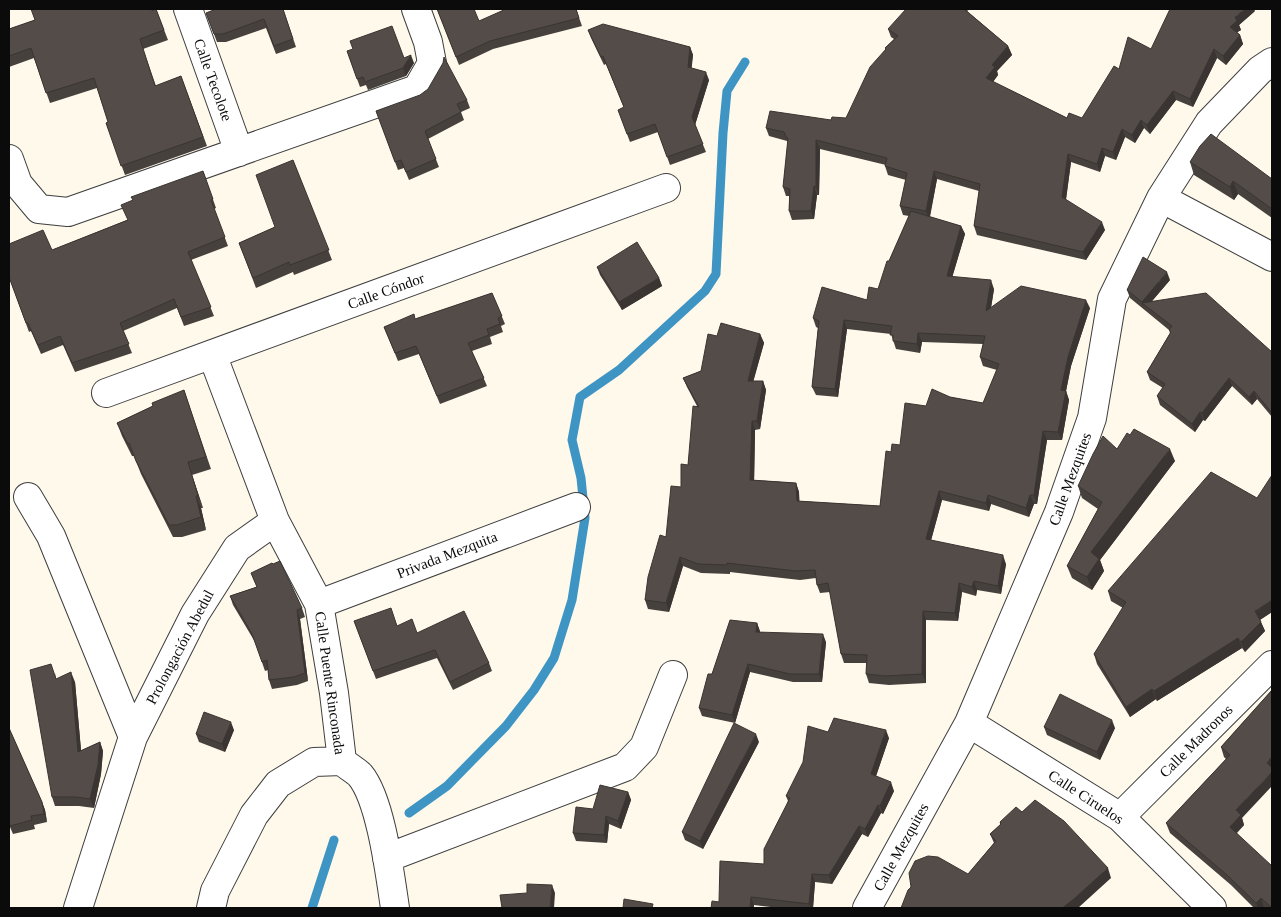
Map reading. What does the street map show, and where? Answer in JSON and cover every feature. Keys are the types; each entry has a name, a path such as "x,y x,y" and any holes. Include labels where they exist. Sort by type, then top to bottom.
{"street":[{"name":"Calle Tecolote","path":"188,9 238,152"},
{"path":"9,158 18,184 40,209 68,212 417,89 432,63 428,42 416,9"},
{"name":"Calle Mezquites","path":"867,908 969,723 1059,512 1092,418 1112,299 1161,198 1210,123 1260,70 1272,62"},
{"name":"Calle Cóndor","path":"106,393 666,188"},
{"path":"1161,198 1272,257"},
{"name":"Calle Puente Rinconada","path":"211,908 215,891 254,815 278,784 314,762 342,761 334,693 319,604 275,521 212,354"},
{"path":"28,497 51,536 133,737"},
{"name":"Privada Mezquita","path":"319,604 576,507"},
{"name":"Prolongación Abedul","path":"78,908 133,737 195,614 237,548 275,521"},
{"name":"Calle Madronos","path":"1120,817 1272,665"},
{"path":"387,858 624,767 644,747 672,674"},
{"name":"Calle Ciruelos","path":"969,723 1120,817 1212,908"},
{"path":"342,761 360,776 373,800 387,858 396,908"}],"building":[{"path":"31,9 150,9 151,11 156,9 164,30 140,39 155,86 181,76 203,137 121,166 106,123 108,122 94,78 46,93 31,48 9,56 9,29 35,20"},
{"path":"216,9 283,9 293,39 274,46 264,19 223,34 214,34 206,13"},
{"path":"437,9 474,9 479,21 506,9 576,9 579,18 490,41 456,57"},
{"path":"906,9 964,9 1008,46 992,65 995,67 986,78 1067,118 1069,113 1082,118 1114,66 1119,69 1128,37 1151,49 1170,9 1245,9 1235,17 1237,21 1230,27 1240,35 1223,56 1214,49 1190,99 1173,91 1147,125 1141,120 1132,135 1122,129 1113,152 1102,148 1097,164 1068,154 1062,197 1102,222 1083,252 974,226 980,184 934,171 926,211 900,206 907,173 885,166 887,158 816,140 816,187 814,186 811,211 789,211 790,189 783,187 788,138 784,132 766,128 770,111 831,120 832,117 846,118 870,67 885,48 898,36 888,29"},
{"path":"603,24 690,47 688,67 706,72 692,117 703,144 667,157 655,124 627,134 618,110 624,107 603,56 601,57 588,30"},
{"path":"392,26 404,58 411,55 403,68 365,82 363,77 357,79 347,51 353,49 350,41"},
{"path":"444,57 467,100 457,104 461,112 425,131 436,159 406,172 401,160 395,162 376,111 420,95 428,89 443,63"},
{"path":"1211,134 1272,179 1272,209 1233,181 1230,187 1190,162 1200,146"},
{"path":"293,160 329,250 290,265 289,262 253,278 239,243 275,227 256,175"},
{"path":"203,171 213,199 211,200 225,237 188,252 211,307 181,317 174,299 120,323 129,344 72,363 60,336 38,345 28,323 26,323 9,277 9,244 43,230 52,250 128,220 121,205 133,200 131,197"},
{"path":"911,211 961,226 947,276 991,280 986,311 1021,286 1086,300 1068,357 1061,390 1066,391 1058,432 1043,431 1034,495 1030,495 1026,508 988,495 986,503 939,491 926,539 1003,555 998,586 974,581 972,587 959,583 955,613 923,611 922,674 885,676 866,674 867,655 841,654 828,583 817,585 815,570 796,571 727,563 727,565 698,564 680,557 666,603 645,600 648,577 660,535 666,537 671,486 681,487 681,464 688,465 693,406 699,407 683,378 701,371 708,334 717,336 721,323 760,334 748,381 763,381 757,421 752,421 750,480 796,483 797,501 880,506 886,451 891,452 892,444 900,445 905,403 926,406 932,389 950,397 983,403 999,364 980,357 985,336 918,333 917,344 893,341 893,335 890,335 892,326 844,320 835,389 812,387 819,321 813,318 822,287 867,300 869,287 878,289 887,261 889,261"},
{"path":"637,242 659,278 619,302 597,267"},
{"path":"1143,257 1167,272 1142,302 1127,290"},
{"path":"492,293 502,316 498,318 500,324 487,329 489,335 468,343 484,378 437,396 416,346 395,353 384,327 414,314 415,319"},
{"path":"1206,293 1272,352 1272,413 1254,391 1249,397 1229,378 1192,424 1157,396 1165,384 1147,372 1171,332 1169,330 1172,326 1142,303"},
{"path":"184,390 206,457 188,462 198,496 196,496 201,517 177,525 169,525 136,461 129,443 117,423 153,406 152,403"},
{"path":"1134,429 1170,449 1091,552 1099,559 1087,577 1067,566 1102,502 1078,486 1103,436 1117,449 1127,433 1130,435"},
{"path":"1211,472 1257,498 1272,475 1272,600 1255,611 1261,622 1241,642 1238,638 1154,691 1152,689 1126,707 1094,654 1126,602 1108,591"},
{"path":"280,561 302,608 297,610 305,673 294,677 269,680 267,660 262,662 252,634 230,596 257,587 251,573"},
{"path":"391,608 397,626 412,619 417,633 464,611 489,663 450,682 435,650 373,671 354,621"},
{"path":"730,620 757,623 756,632 823,634 819,674 790,674 748,664 732,715 699,708 708,674 712,674"},
{"path":"51,664 56,679 71,672 78,752 100,742 98,765 90,799 52,797 30,670"},
{"path":"1272,690 1272,756 1267,763 1272,768 1272,772 1236,810 1241,815 1230,827 1272,866 1272,908 1261,898 1256,903 1227,875 1166,823 1230,755 1221,747"},
{"path":"1060,694 1112,720 1097,752 1044,727"},
{"path":"204,712 231,722 222,744 196,734"},
{"path":"834,718 886,730 871,774 891,782 880,806 878,805 865,829 859,826 829,875 812,874 809,904 751,897 750,908 711,908 712,901 719,902 720,861 764,864 764,849 790,798 786,796 803,762 808,726 828,732"},
{"path":"734,723 756,734 700,841 682,832"},
{"path":"9,728 42,802 44,814 31,816 32,820 10,826 9,822"},
{"path":"600,785 628,792 618,821 606,816 604,835 573,833 576,807 593,809"},
{"path":"1035,800 1064,821 1108,868 1074,899 1062,908 901,908 911,887 909,873 915,861 928,856 938,857 968,874 996,841 990,834 1001,824 1000,822 1016,807 1022,812"},
{"path":"527,884 552,885 550,908 502,908 500,895 527,893"},
{"path":"624,899 653,904 652,908 623,908"}],"waterway":[{"path":"409,813 447,786 506,726 534,690 554,658 572,600 585,518 581,478 572,440 580,397 619,370 705,291 716,274 727,91 745,62"},
{"path":"312,908 334,840"}]}
